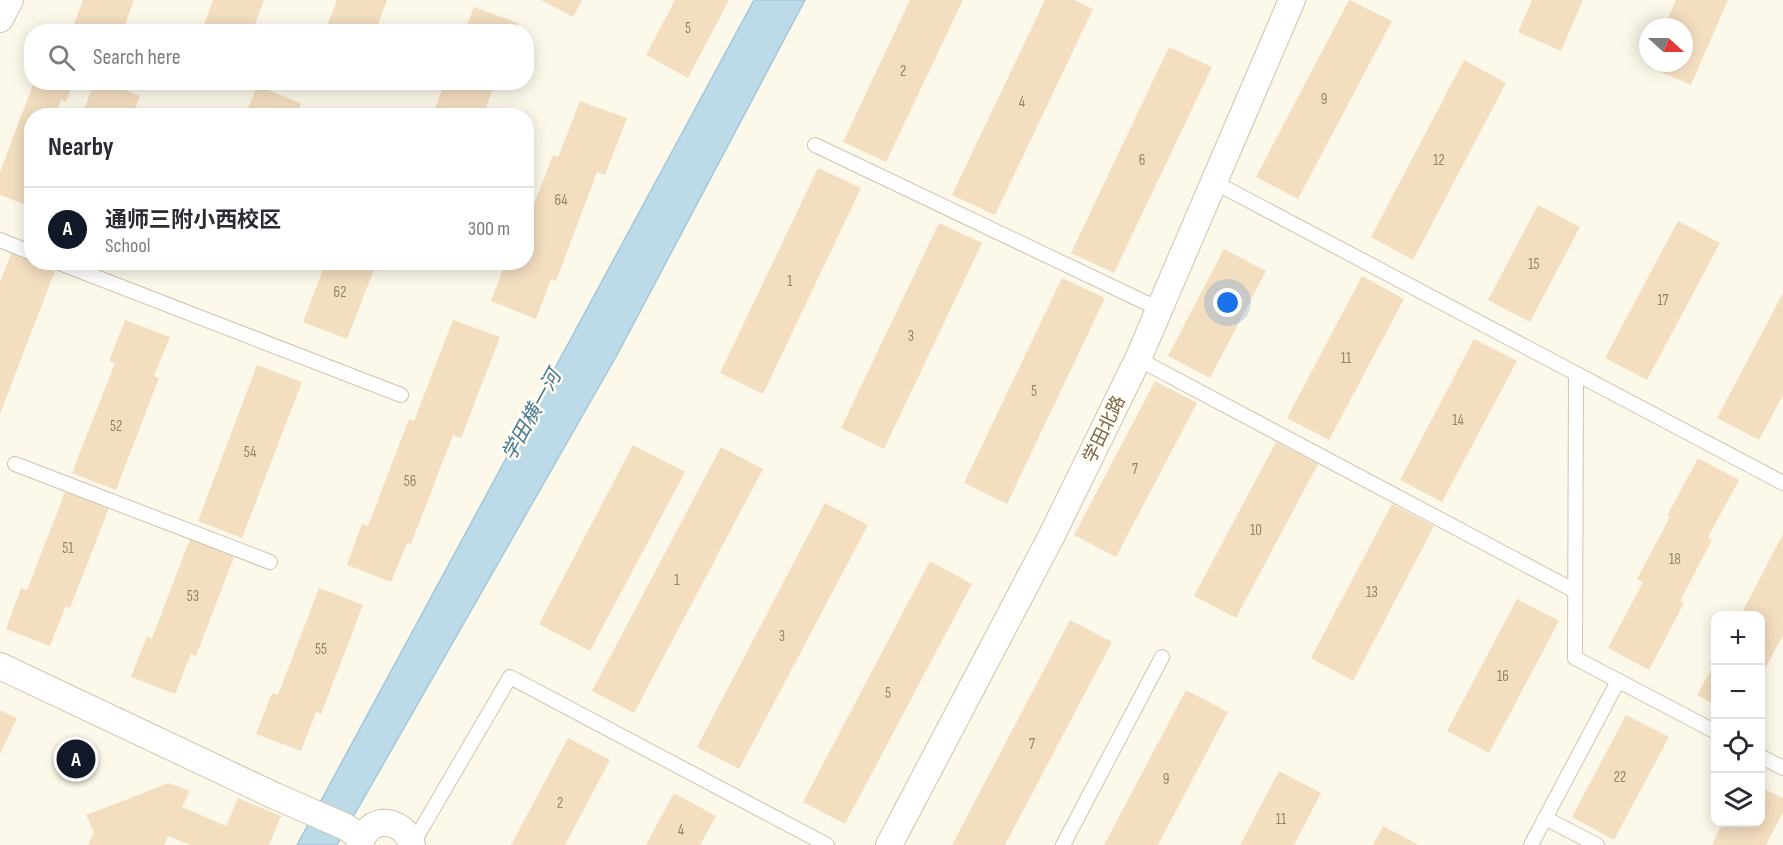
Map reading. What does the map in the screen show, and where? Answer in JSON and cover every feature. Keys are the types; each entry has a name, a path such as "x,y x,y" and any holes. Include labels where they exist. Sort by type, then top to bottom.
{"street":[{"path":"0,19 10,0"},
{"name":"学田北路","path":"889,845 1052,535 1138,359 1292,0"},
{"path":"0,666 275,796 356,837 373,825 389,823 404,830 412,845"}],"lane":[{"path":"815,146 1160,309"},
{"path":"1214,182 1783,483"},
{"path":"0,240 24,250"},
{"path":"78,270 401,395"},
{"path":"1138,359 1575,591"},
{"path":"1576,374 1575,658 1711,729"},
{"path":"15,464 270,562"},
{"path":"1063,845 1162,657"},
{"path":"412,845 510,677 827,845"},
{"path":"1531,845 1618,681"},
{"path":"1765,758 1783,768"},
{"path":"1545,818 1597,845"}],"water":[{"name":"学田横一河","path":"754,0 805,0 617,355 337,845 297,845"}],"building":[{"path":"83,0 134,0 125,24 74,24"},
{"path":"213,0 264,0 255,24 204,24"},
{"path":"337,0 387,0 378,24 328,24"},
{"path":"541,0 582,0 573,17"},
{"path":"675,0 729,0 688,78 646,55"},
{"path":"910,0 963,0 886,162 843,142"},
{"path":"1045,0 1074,0 1093,9 995,215 952,195"},
{"path":"1349,0 1392,21 1298,199 1256,177"},
{"path":"1532,0 1583,0 1561,51 1518,32"},
{"path":"1676,0 1728,0 1691,85 1661,72 1693,72 1693,18 1668,18"},
{"path":"474,7 518,23 518,24 467,24"},
{"path":"1169,47 1212,67 1114,273 1071,253"},
{"path":"1464,60 1506,83 1413,260 1371,237"},
{"path":"31,90 70,90 66,102 61,100 58,108 24,108"},
{"path":"91,90 125,90 140,96 135,108 85,108"},
{"path":"255,90 267,90 301,103 299,108 248,108"},
{"path":"442,90 492,90 486,108 435,108"},
{"path":"580,101 627,118 605,175 597,172 556,281 551,279 536,319 491,301 503,270 534,270 534,204 553,155 558,157"},
{"path":"24,108 24,204 0,195 0,172"},
{"path":"818,168 861,188 763,394 720,373"},
{"path":"1538,205 1580,227 1530,322 1488,300"},
{"path":"1678,221 1720,243 1647,380 1605,358"},
{"path":"939,223 982,243 884,449 841,428"},
{"path":"1224,249 1266,271 1210,378 1168,356"},
{"path":"12,251 24,255 24,270 55,270 0,414 0,282"},
{"path":"323,270 374,270 347,339 303,322"},
{"path":"1362,276 1404,299 1329,440 1287,418"},
{"path":"1062,278 1105,298 1007,504 964,483"},
{"path":"1783,293 1783,395 1759,440 1717,418"},
{"path":"125,320 170,337 154,376 159,378 116,490 72,473 115,363 109,361"},
{"path":"453,320 500,337 461,438 453,435 411,544 407,543 391,582 347,565 362,524 368,526 409,419 414,421"},
{"path":"1474,339 1517,361 1442,502 1400,480"},
{"path":"257,365 302,382 242,538 198,521"},
{"path":"1155,381 1197,403 1116,557 1074,535"},
{"path":"1276,442 1318,464 1236,618 1194,596"},
{"path":"633,445 685,472 590,651 539,624"},
{"path":"721,447 763,469 634,713 592,691"},
{"path":"1698,458 1739,480 1708,537 1712,540 1680,601 1684,603 1649,670 1608,648 1643,582 1637,579"},
{"path":"65,492 109,508 70,608 66,606 50,646 6,629 21,588 27,590"},
{"path":"825,503 868,525 739,769 697,747"},
{"path":"1392,504 1434,526 1353,681 1311,658"},
{"path":"1783,534 1783,635 1765,669 1765,611 1743,611"},
{"path":"190,539 234,557 196,656 191,654 175,694 131,677 147,636 152,638"},
{"path":"930,561 972,584 845,824 803,802"},
{"path":"319,588 363,605 321,714 316,712 301,751 256,734 272,693 278,695"},
{"path":"1517,599 1559,621 1489,753 1447,731"},
{"path":"1070,620 1112,642 1005,845 952,845"},
{"path":"1711,670 1711,702 1697,695"},
{"path":"1186,690 1228,712 1158,845 1104,845"},
{"path":"0,710 17,718 0,754"},
{"path":"1626,715 1669,737 1614,840 1572,817"},
{"path":"568,738 610,760 565,845 511,845"},
{"path":"1279,771 1321,793 1294,845 1240,845"},
{"path":"169,783 190,791 182,807 226,826 238,798 281,816 269,845 190,845 168,836 164,845 88,845 94,832 86,815"},
{"path":"1765,789 1783,798 1783,812 1766,845 1712,845 1721,827 1765,827"},
{"path":"674,793 716,816 700,845 646,845"},
{"path":"1383,826 1419,845 1373,845"}],"place":[{"name":"通师三附小西校区","path":"76,759"}]}
